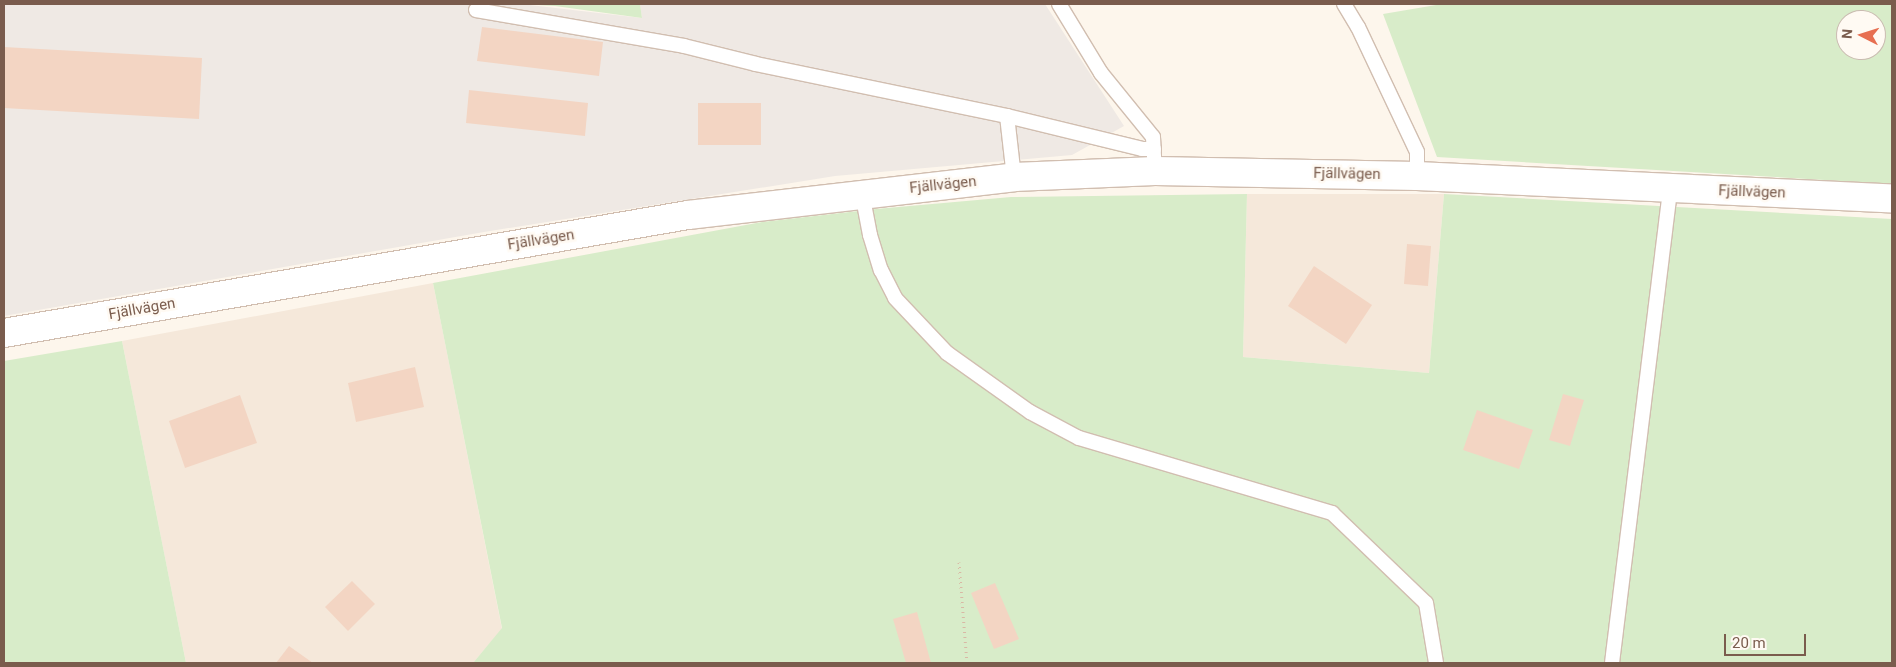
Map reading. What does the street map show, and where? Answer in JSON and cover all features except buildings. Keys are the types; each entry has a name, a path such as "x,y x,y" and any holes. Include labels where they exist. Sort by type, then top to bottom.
{"street":[{"name":"Fjällvägen","path":"4,333 688,215 1154,160 1417,176 1892,198"}],"lane":[{"path":"476,10 684,46 756,64 1006,116 1117,143 1154,160 1153,137 1101,73 1059,4"},
{"path":"1344,4 1358,27 1418,152 1417,176"},
{"path":"1006,116 1014,177"},
{"path":"1612,663 1670,188"},
{"path":"862,194 876,253 895,298 947,353 1030,412 1079,438 1332,513 1426,603 1436,663"}],"path":[{"path":"959,562 968,663"}],"shaded area":[{"path":"4,4 521,4 642,18 640,4 1045,4 1124,126 1072,155 835,176 484,232 4,316"},
{"path":"1247,194 1444,194 1429,373 1243,357"},
{"path":"433,283 502,629 473,663 186,663 122,341"}],"green space":[{"path":"521,4 640,4 642,18 555,6"},
{"path":"1442,4 1892,4 1892,184 1437,157 1383,14"},
{"path":"1247,194 1243,357 1429,373 1444,194 1892,219 1892,663 473,663 502,628 433,283 762,222 876,209 1011,197"},
{"path":"122,341 186,663 4,663 4,361"}]}
